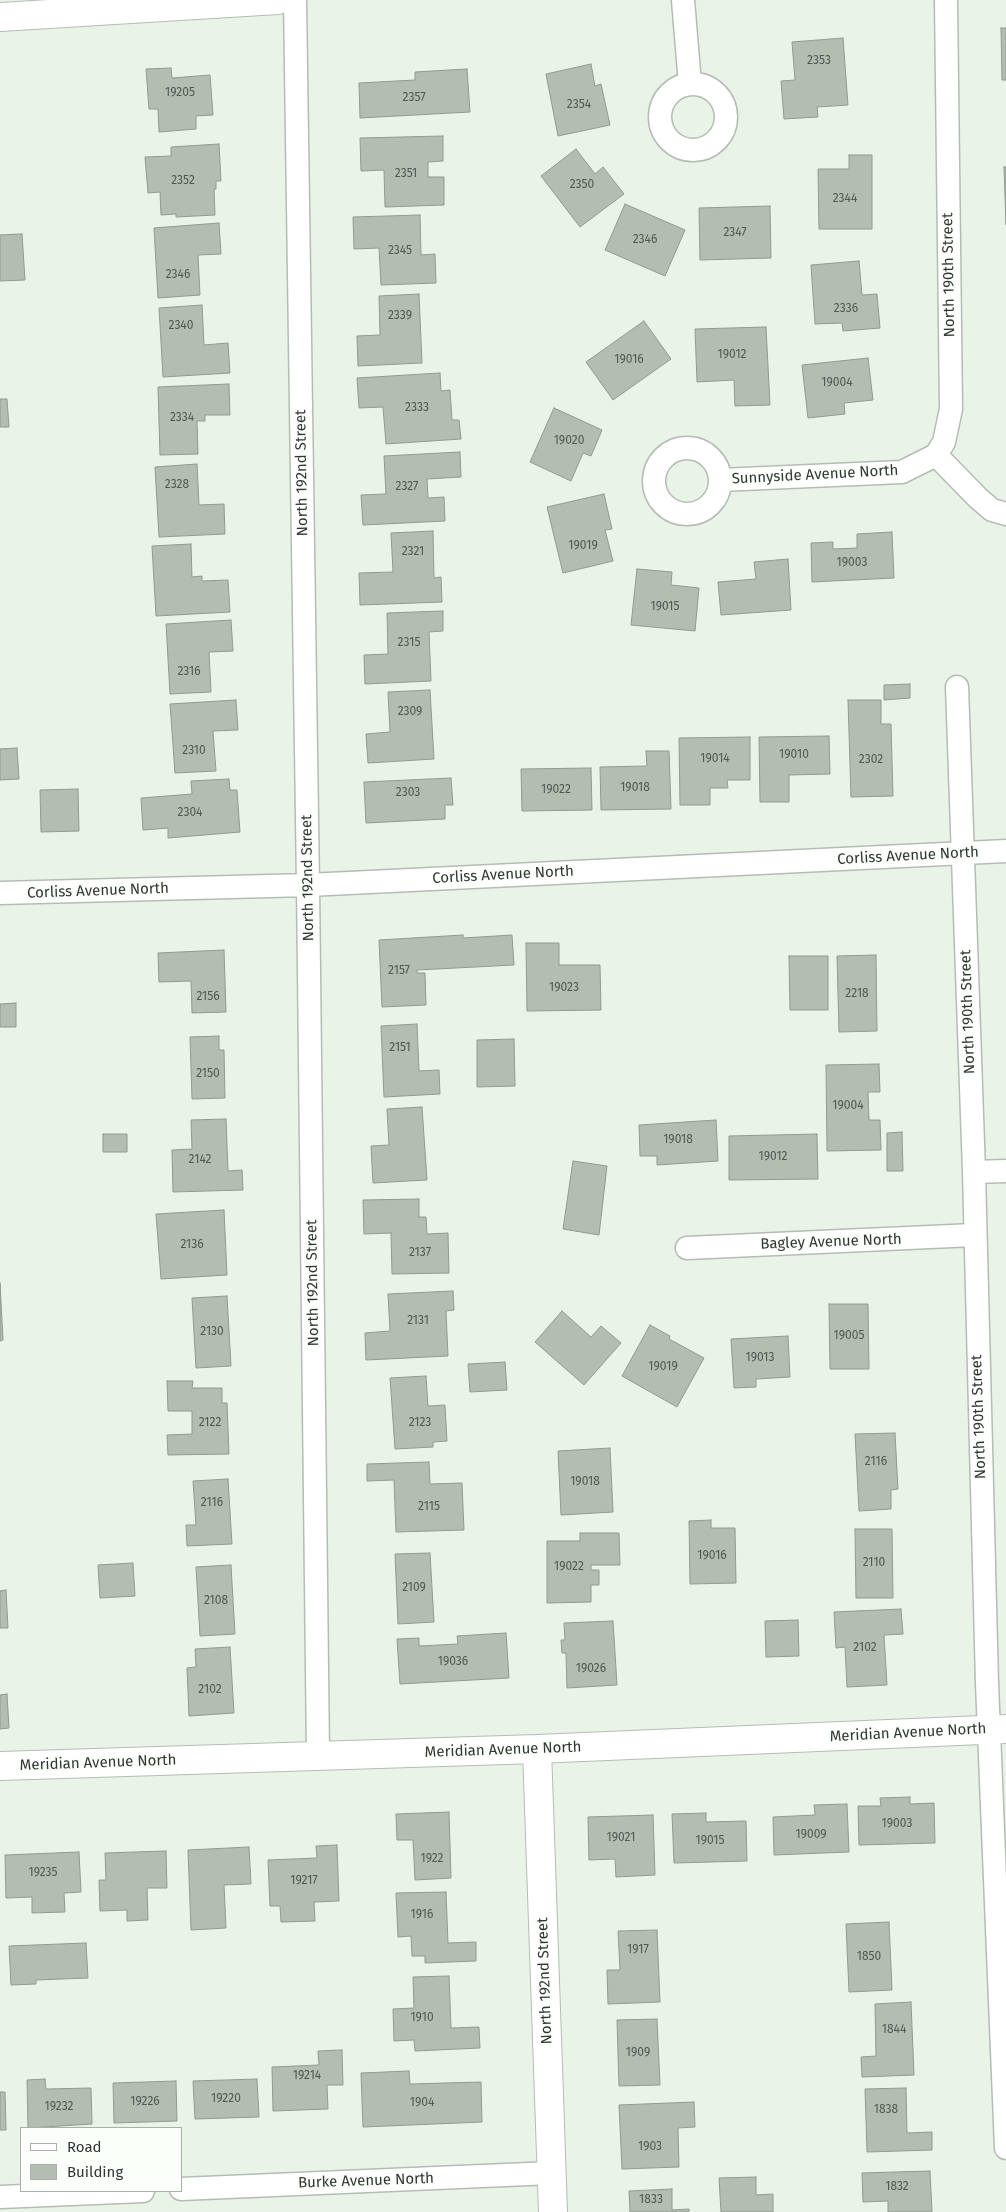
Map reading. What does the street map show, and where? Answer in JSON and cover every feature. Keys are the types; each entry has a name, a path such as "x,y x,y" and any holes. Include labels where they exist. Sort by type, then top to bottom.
{"street":[{"path":"0,17 278,0"},
{"name":"North 192nd Street","path":"294,0 308,885 318,1756"},
{"path":"683,0 690,84"},
{"name":"North 190th Street","path":"936,454 944,442 951,409 946,0"},
{"path":"936,454 978,498 992,510 1006,514"},
{"name":"Sunnyside Avenue North","path":"720,480 902,472 936,454"},
{"name":"North 190th Street","path":"957,687 974,1172 974,1235 997,1729 1006,2148"},
{"name":"Corliss Avenue North","path":"0,893 308,885 1006,851"},
{"path":"974,1172 1006,1171"},
{"name":"Bagley Avenue North","path":"687,1248 974,1235"},
{"name":"Meridian Avenue North","path":"0,1766 537,1749 997,1729"},
{"name":"North 192nd Street","path":"537,1749 553,2212"},
{"name":"Burke Avenue North","path":"182,2189 552,2173"},
{"path":"0,2197 119,2192"}],"building":[{"path":"1001,28 1006,28 1006,80 1002,80"},
{"path":"843,38 848,105 817,107 818,117 784,119 781,81 795,80 792,42"},
{"path":"591,64 595,86 601,84 610,125 558,136 546,74"},
{"path":"171,68 172,78 210,75 213,115 196,116 196,129 159,132 158,109 149,109 146,69"},
{"path":"467,69 470,112 360,118 359,83 415,80 415,72"},
{"path":"443,136 443,161 428,162 428,177 444,177 444,205 385,207 384,170 361,171 360,138"},
{"path":"219,144 221,181 216,181 216,189 214,189 215,215 176,217 176,214 161,215 160,192 148,193 145,157 171,156 171,147"},
{"path":"576,149 595,174 603,167 624,194 580,227 541,176"},
{"path":"849,155 872,155 872,229 819,229 818,169 849,169"},
{"path":"1004,167 1006,167 1006,225"},
{"path":"625,204 685,230 665,276 605,250"},
{"path":"770,206 771,258 700,260 699,208"},
{"path":"420,215 421,255 435,254 436,283 381,285 379,248 354,249 353,217"},
{"path":"219,223 221,254 198,255 200,295 158,298 154,228"},
{"path":"22,234 25,280 0,281 0,235"},
{"path":"859,261 862,295 877,294 880,328 843,331 842,323 815,324 811,265"},
{"path":"419,294 422,363 358,366 357,336 380,335 379,296"},
{"path":"202,305 204,345 228,343 230,373 163,377 159,308"},
{"path":"644,321 671,359 613,400 586,362"},
{"path":"766,327 770,405 735,406 734,380 697,382 695,329"},
{"path":"868,358 873,400 844,403 845,414 808,418 802,365"},
{"path":"440,373 441,391 450,390 452,420 459,420 461,439 386,444 383,407 359,408 357,378"},
{"path":"229,384 230,415 205,415 205,421 197,421 198,454 160,455 158,387"},
{"path":"0,399 7,399 9,427 0,427"},
{"path":"554,408 602,430 591,456 583,453 571,481 530,462"},
{"path":"460,452 461,477 427,479 428,498 444,497 445,521 363,525 361,495 386,494 384,456"},
{"path":"197,464 199,505 224,504 225,534 159,537 155,467"},
{"path":"604,494 612,529 605,530 613,561 563,573 547,507"},
{"path":"433,531 434,578 441,577 442,602 360,605 359,573 393,572 391,533"},
{"path":"892,532 894,578 812,582 811,543 833,542 833,549 857,548 857,534"},
{"path":"191,544 192,577 202,576 202,581 228,580 230,612 156,616 152,546"},
{"path":"788,559 791,610 721,615 718,582 756,579 754,562"},
{"path":"637,569 672,572 671,585 699,588 695,631 631,625"},
{"path":"443,611 443,631 429,632 431,681 365,684 364,655 388,654 387,613"},
{"path":"231,620 233,651 209,652 211,692 170,694 166,624"},
{"path":"910,684 910,698 884,700 884,685"},
{"path":"430,690 434,759 368,763 366,734 390,732 388,692"},
{"path":"236,700 238,730 213,731 216,771 175,773 170,704"},
{"path":"848,700 881,700 881,724 891,724 893,796 851,797"},
{"path":"829,736 830,774 789,775 789,802 760,802 759,737"},
{"path":"750,737 750,780 727,780 728,788 710,788 710,805 680,805 679,738"},
{"path":"17,748 19,779 0,780 0,749"},
{"path":"646,751 669,751 671,809 601,810 600,767 647,766"},
{"path":"591,768 592,810 522,811 521,769"},
{"path":"451,778 453,805 445,805 445,819 366,823 364,782"},
{"path":"229,779 230,790 237,790 240,832 168,838 168,828 143,830 141,798 192,794 191,781"},
{"path":"78,789 79,831 41,832 40,790"},
{"path":"463,935 463,938 512,935 514,965 417,970 417,973 425,973 426,1005 382,1007 379,940"},
{"path":"526,943 559,943 559,965 600,965 601,1010 527,1011"},
{"path":"224,950 226,1012 192,1013 191,981 159,982 158,953"},
{"path":"876,955 877,1031 839,1032 837,956"},
{"path":"789,956 828,956 828,1010 790,1010"},
{"path":"16,1003 16,1027 0,1027 0,1004"},
{"path":"417,1024 419,1071 439,1070 440,1094 384,1097 381,1026"},
{"path":"219,1036 219,1050 224,1050 225,1098 192,1099 190,1037"},
{"path":"514,1039 515,1086 477,1087 477,1040"},
{"path":"879,1064 880,1092 868,1092 869,1120 880,1120 881,1150 827,1151 826,1065"},
{"path":"422,1107 427,1180 373,1183 371,1146 389,1145 387,1109"},
{"path":"226,1119 228,1171 242,1170 243,1190 173,1192 172,1150 192,1149 191,1120"},
{"path":"716,1120 718,1161 657,1165 657,1156 640,1156 639,1125"},
{"path":"902,1132 903,1171 887,1171 887,1133"},
{"path":"103,1134 127,1134 127,1152 103,1152"},
{"path":"817,1134 818,1179 729,1180 729,1136"},
{"path":"573,1161 607,1166 599,1235 563,1229"},
{"path":"419,1199 419,1217 426,1217 427,1234 448,1233 449,1273 392,1274 391,1233 364,1234 363,1200"},
{"path":"224,1210 227,1275 161,1279 156,1214"},
{"path":"0,1283 3,1340 0,1341"},
{"path":"453,1291 454,1310 446,1311 448,1356 366,1360 365,1333 390,1331 388,1294"},
{"path":"227,1296 231,1366 196,1368 192,1298"},
{"path":"829,1304 868,1304 869,1369 830,1369"},
{"path":"562,1311 591,1337 601,1326 621,1343 584,1385 535,1342"},
{"path":"650,1325 670,1336 669,1339 704,1358 677,1407 622,1376"},
{"path":"788,1336 790,1377 756,1379 756,1387 734,1388 731,1339"},
{"path":"505,1362 507,1390 470,1392 468,1364"},
{"path":"426,1376 428,1406 445,1405 447,1441 433,1442 433,1447 395,1449 390,1378"},
{"path":"167,1381 193,1381 192,1388 222,1388 222,1403 227,1403 229,1454 168,1455 167,1435 192,1434 192,1411 168,1411"},
{"path":"895,1433 898,1489 891,1490 891,1509 859,1511 855,1434"},
{"path":"610,1448 613,1512 561,1515 558,1451"},
{"path":"429,1462 430,1484 462,1483 464,1530 396,1532 394,1480 367,1481 367,1464"},
{"path":"228,1479 232,1544 187,1546 186,1525 196,1525 193,1481"},
{"path":"711,1520 711,1528 735,1528 736,1583 690,1584 689,1521"},
{"path":"855,1529 892,1529 893,1598 856,1598"},
{"path":"580,1533 619,1533 620,1565 591,1565 591,1570 599,1570 599,1585 591,1585 591,1602 547,1603 547,1541 580,1541"},
{"path":"430,1553 434,1622 398,1624 395,1554"},
{"path":"133,1563 135,1596 100,1598 98,1565"},
{"path":"231,1565 235,1634 200,1636 196,1567"},
{"path":"6,1590 8,1628 0,1628 0,1591"},
{"path":"901,1609 903,1634 884,1635 887,1685 847,1687 845,1647 836,1648 834,1612"},
{"path":"798,1620 799,1656 766,1657 765,1621"},
{"path":"613,1621 617,1685 567,1688 566,1653 562,1653 561,1640 565,1640 564,1623"},
{"path":"506,1633 509,1678 400,1684 397,1639 419,1638 419,1646 458,1644 457,1636"},
{"path":"230,1647 234,1713 189,1716 187,1668 196,1667 195,1649"},
{"path":"7,1694 9,1728 0,1729 0,1695"},
{"path":"910,1797 910,1804 934,1803 935,1843 859,1845 858,1806 881,1806 880,1798"},
{"path":"847,1804 849,1852 774,1855 773,1817 815,1815 814,1805"},
{"path":"449,1812 451,1878 415,1880 413,1840 397,1840 396,1814"},
{"path":"706,1813 706,1822 746,1821 747,1861 674,1863 672,1814"},
{"path":"653,1815 655,1875 616,1877 615,1859 589,1860 588,1817"},
{"path":"337,1845 339,1901 314,1902 315,1921 281,1922 280,1906 270,1906 268,1860 317,1858 316,1846"},
{"path":"249,1847 251,1884 224,1885 226,1928 191,1930 188,1850"},
{"path":"166,1851 167,1888 147,1888 148,1920 127,1921 127,1910 100,1911 99,1880 106,1880 105,1853"},
{"path":"79,1852 81,1892 64,1893 65,1912 32,1913 32,1897 6,1898 5,1855"},
{"path":"446,1892 448,1943 476,1942 476,1961 425,1963 425,1956 412,1956 411,1936 398,1937 396,1893"},
{"path":"889,1922 892,1990 849,1992 846,1924"},
{"path":"657,1930 660,2002 608,2004 607,1970 620,1970 618,1931"},
{"path":"86,1943 88,1978 36,1980 36,1984 11,1985 9,1946"},
{"path":"449,1976 451,2028 479,2027 480,2048 415,2051 414,2040 394,2041 393,2009 414,2008 413,1977"},
{"path":"911,2002 914,2075 862,2077 861,2057 876,2056 875,2004"},
{"path":"657,2019 660,2085 619,2086 617,2020"},
{"path":"342,2050 343,2085 327,2085 328,2109 273,2111 272,2067 319,2065 318,2051"},
{"path":"409,2071 410,2084 481,2082 482,2122 363,2127 361,2073"},
{"path":"45,2079 46,2089 91,2088 92,2124 28,2127 27,2080"},
{"path":"257,2079 259,2117 195,2119 193,2081"},
{"path":"176,2081 177,2121 114,2123 113,2083"},
{"path":"906,2088 907,2133 932,2132 932,2150 867,2152 865,2089"},
{"path":"0,2092 5,2092 6,2130 0,2130"},
{"path":"694,2102 695,2127 678,2128 679,2167 622,2169 619,2105"},
{"path":"930,2171 932,2212 888,2212 888,2201 863,2202 862,2173"},
{"path":"756,2177 756,2195 773,2194 773,2212 721,2212 719,2178"},
{"path":"672,2189 672,2210 689,2209 689,2212 630,2212 629,2191"}]}
